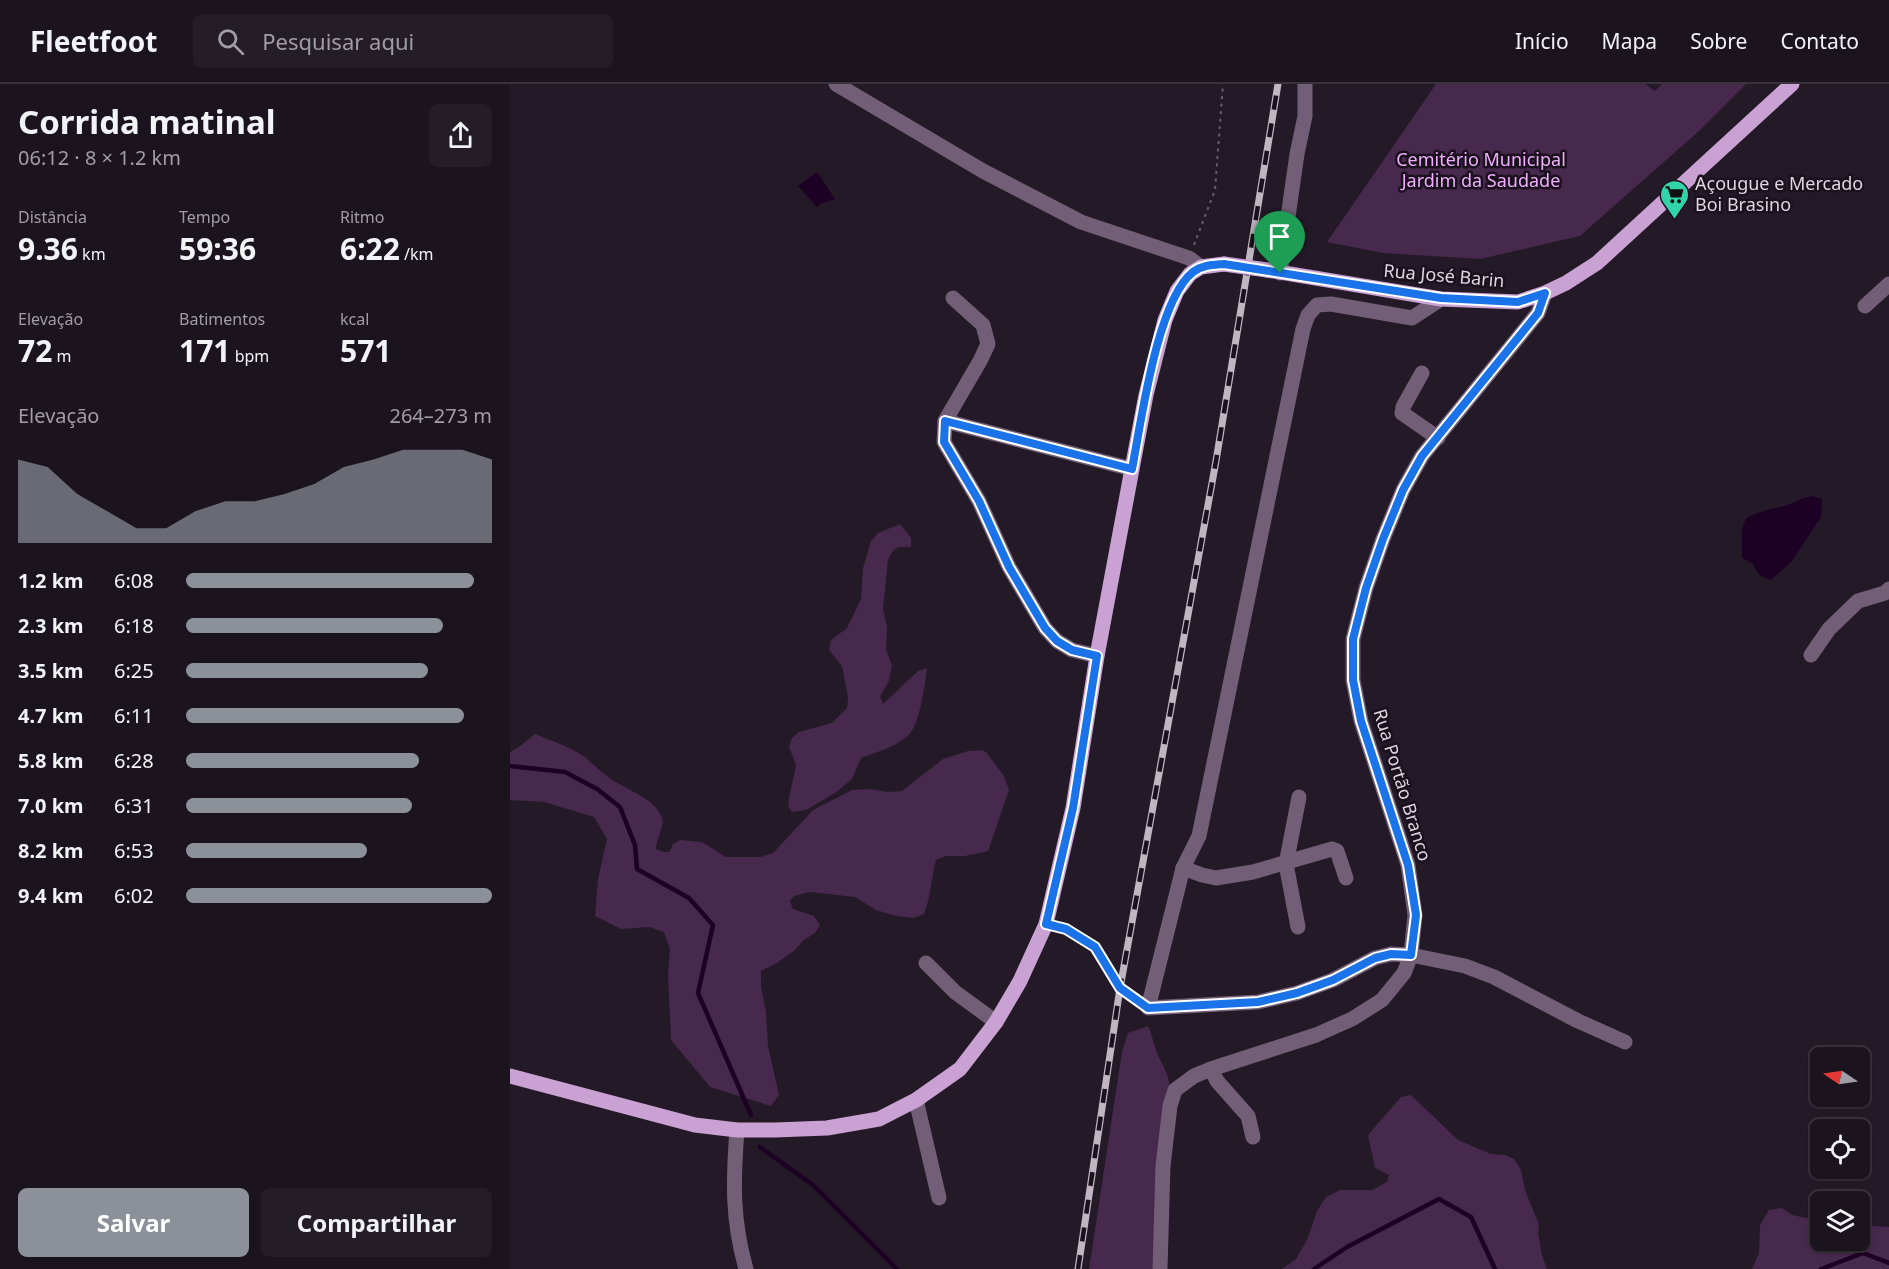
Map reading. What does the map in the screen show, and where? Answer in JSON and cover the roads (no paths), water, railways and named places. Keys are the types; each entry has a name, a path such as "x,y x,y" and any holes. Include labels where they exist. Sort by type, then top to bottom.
{"main road":[{"name":"Rua José Barin","path":"1195,263 1224,264 1441,298 1518,302 1566,283 1597,263 1792,84"},
{"path":"510,1076 695,1125 737,1130 827,1128 879,1119 916,1100 960,1069 996,1022 1020,981 1046,924 1073,808 1097,656 1146,395 1169,306 1195,263"}],"street":[{"path":"836,84 983,171 1081,222 1195,263"},
{"path":"1274,272 1305,116 1305,84"},
{"path":"1865,306 1889,284"},
{"name":"Rua Portão Branco","path":"1160,1269 1163,1166 1170,1106 1175,1090 1211,1069 1316,1035 1352,1019 1382,1000 1404,973 1411,955 1416,915 1408,865 1361,721 1353,680 1353,639 1366,588 1403,490 1422,456 1538,313 1545,293"},
{"path":"953,298 983,325 988,344 945,421 944,442 979,501 1009,567 1045,628 1057,641 1072,650 1097,656"},
{"path":"1441,298 1412,318 1331,304 1317,305 1308,315 1199,836 1183,868 1148,1008 1258,1002 1297,993 1333,980 1375,958 1391,954 1411,955 1465,966 1494,976 1578,1021 1625,1042"},
{"path":"1422,373 1402,413 1438,438"},
{"path":"945,421 1132,469"},
{"path":"1810,655 1829,629 1857,601 1885,593 1889,589"},
{"path":"1298,927 1286,864 1299,797"},
{"path":"1183,868 1216,878 1286,864 1332,849 1337,851 1346,878"},
{"path":"926,963 955,992 996,1022"},
{"path":"1211,1069 1217,1081 1248,1116 1253,1137"},
{"path":"916,1100 939,1198"},
{"path":"737,1130 734,1207 738,1242 746,1269"}],"waterway":[{"path":"510,766 565,772 597,789 620,807 635,845 637,869 689,898 713,925 698,993 751,1115"},
{"path":"760,1147 813,1185 897,1269"},
{"path":"1314,1269 1347,1247 1439,1199 1471,1217 1495,1269"},
{"path":"1821,1269 1863,1253 1889,1263"}],"railway":[{"path":"1078,1269 1120,988 1216,461 1278,84"}],"place":[{"name":"Açougue e Mercado Boi Brasino","path":"1674,220"}],"park label":[{"name":"Cemitério Municipal Jardim da Saudade","path":"1481,170"}]}
